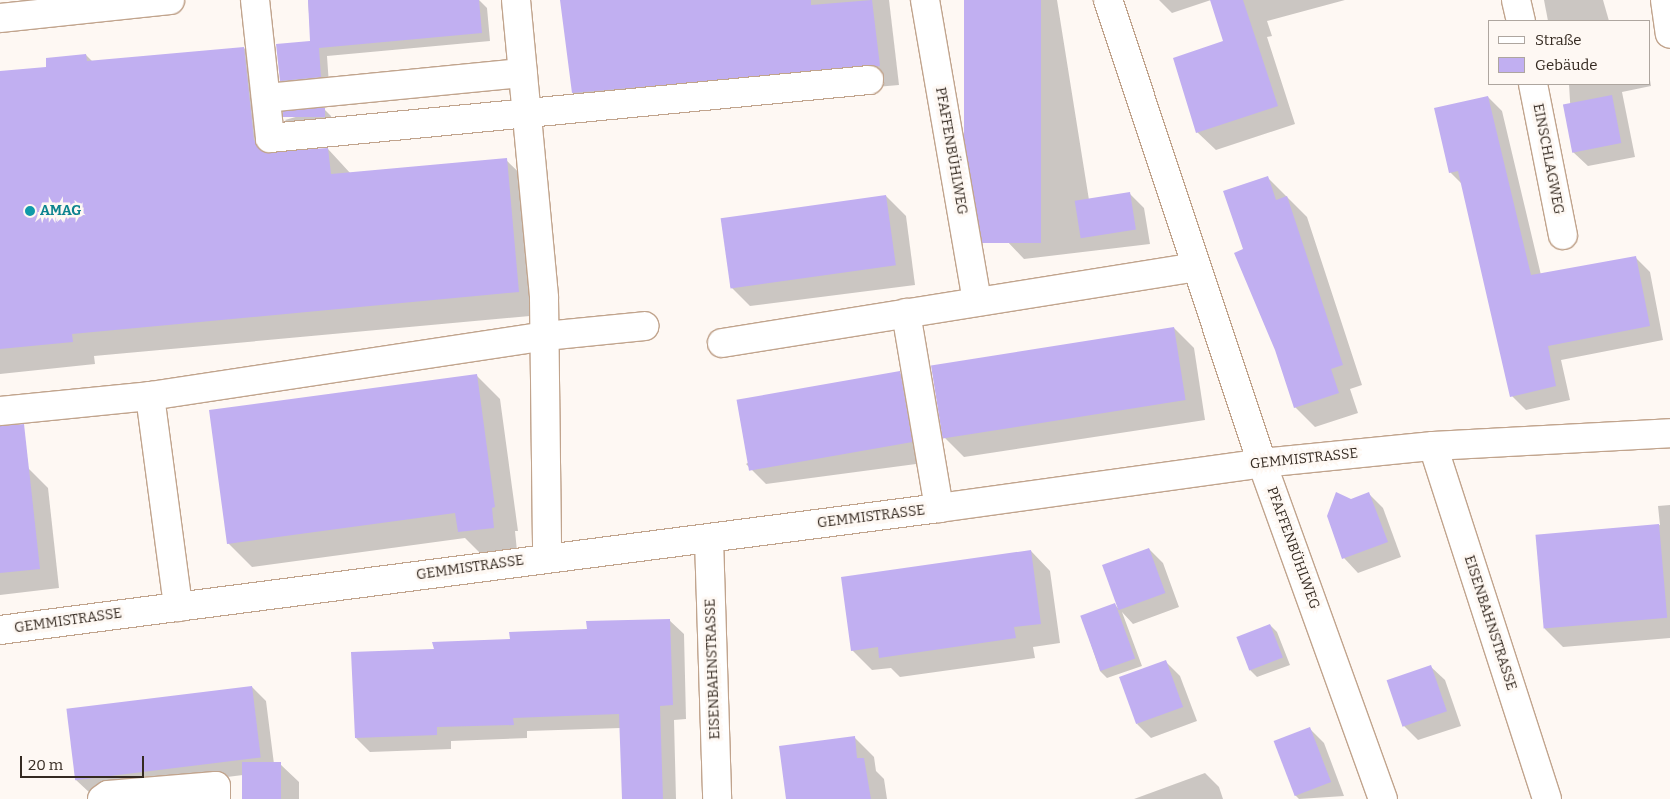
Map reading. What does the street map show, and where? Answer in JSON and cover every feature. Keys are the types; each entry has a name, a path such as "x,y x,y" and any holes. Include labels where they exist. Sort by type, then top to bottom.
{"street":[{"path":"0,18 170,0"},
{"path":"255,0 270,138 869,80"},
{"path":"516,0 544,298 547,558"},
{"name":"PFAFFENBÜHLWEG","path":"925,0 978,302"},
{"name":"PFAFFENBÜHLWEG","path":"1108,0 1262,462 1383,799"},
{"path":"1516,0 1521,20"},
{"path":"1665,0 1670,34"},
{"path":"266,98 524,73"},
{"name":"EINSCHLAGWEG","path":"1533,85 1563,235"},
{"path":"722,343 1196,267"},
{"name":"GEMMISTRASSE","path":"906,313 939,508"},
{"path":"0,412 150,396 545,336 646,326"},
{"path":"150,396 178,607"},
{"name":"GEMMISTRASSE","path":"0,630 547,558 709,539 1262,462 1433,446 1670,433"},
{"name":"EISENBAHNSTRASSE","path":"1433,446 1547,799"},
{"name":"EISENBAHNSTRASSE","path":"709,539 717,799"},
{"path":"102,799 108,795 216,786 216,799"}],"building":[{"path":"308,0 479,0 482,33 319,48 321,77 280,81 276,44 310,41"},
{"path":"560,0 811,0 811,5 872,0 880,66 572,93"},
{"path":"964,0 1041,0 1041,243 964,243"},
{"path":"1210,0 1243,0 1278,106 1196,133 1173,58 1223,41"},
{"path":"244,47 254,140 264,152 328,148 331,174 507,158 519,292 72,334 73,342 0,349 0,71 46,67 46,58 86,54 87,61"},
{"path":"1612,95 1621,143 1572,153 1563,105"},
{"path":"1488,96 1531,275 1636,256 1650,326 1548,346 1556,386 1510,397 1458,171 1449,173 1434,108"},
{"path":"283,108 325,108 325,117 283,117"},
{"path":"1268,176 1276,200 1287,196 1343,365 1331,369 1339,393 1294,408 1275,350 1234,253 1243,249 1223,191"},
{"path":"1130,192 1136,230 1081,238 1075,201"},
{"path":"886,195 896,265 731,289 721,218"},
{"path":"1174,327 1186,400 943,439 931,365"},
{"path":"900,371 913,442 749,471 737,400"},
{"path":"477,374 495,507 492,508 494,528 458,532 455,513 227,544 209,410"},
{"path":"24,424 40,569 0,573 0,426"},
{"path":"1336,492 1351,499 1369,492 1388,542 1342,559 1327,516"},
{"path":"1659,524 1667,618 1544,628 1535,535"},
{"path":"1149,548 1165,593 1118,610 1102,565"},
{"path":"1031,550 1041,624 1014,627 1016,638 879,658 878,647 851,651 841,577"},
{"path":"1115,603 1135,658 1100,671 1080,616"},
{"path":"670,619 673,705 660,706 663,799 622,799 619,714 513,718 514,725 437,727 437,735 355,738 351,652 434,649 432,642 510,639 509,632 587,629 586,621"},
{"path":"1270,624 1283,658 1249,671 1236,637"},
{"path":"1166,660 1183,707 1136,724 1119,677"},
{"path":"1431,665 1447,711 1403,727 1387,680"},
{"path":"252,686 261,757 75,780 66,709"},
{"path":"1310,727 1331,782 1295,796 1274,741"},
{"path":"855,736 857,758 864,758 871,799 786,799 779,746"},
{"path":"242,762 281,762 281,799 242,799"}],"place":[{"name":"AMAG","path":"30,211"}]}
